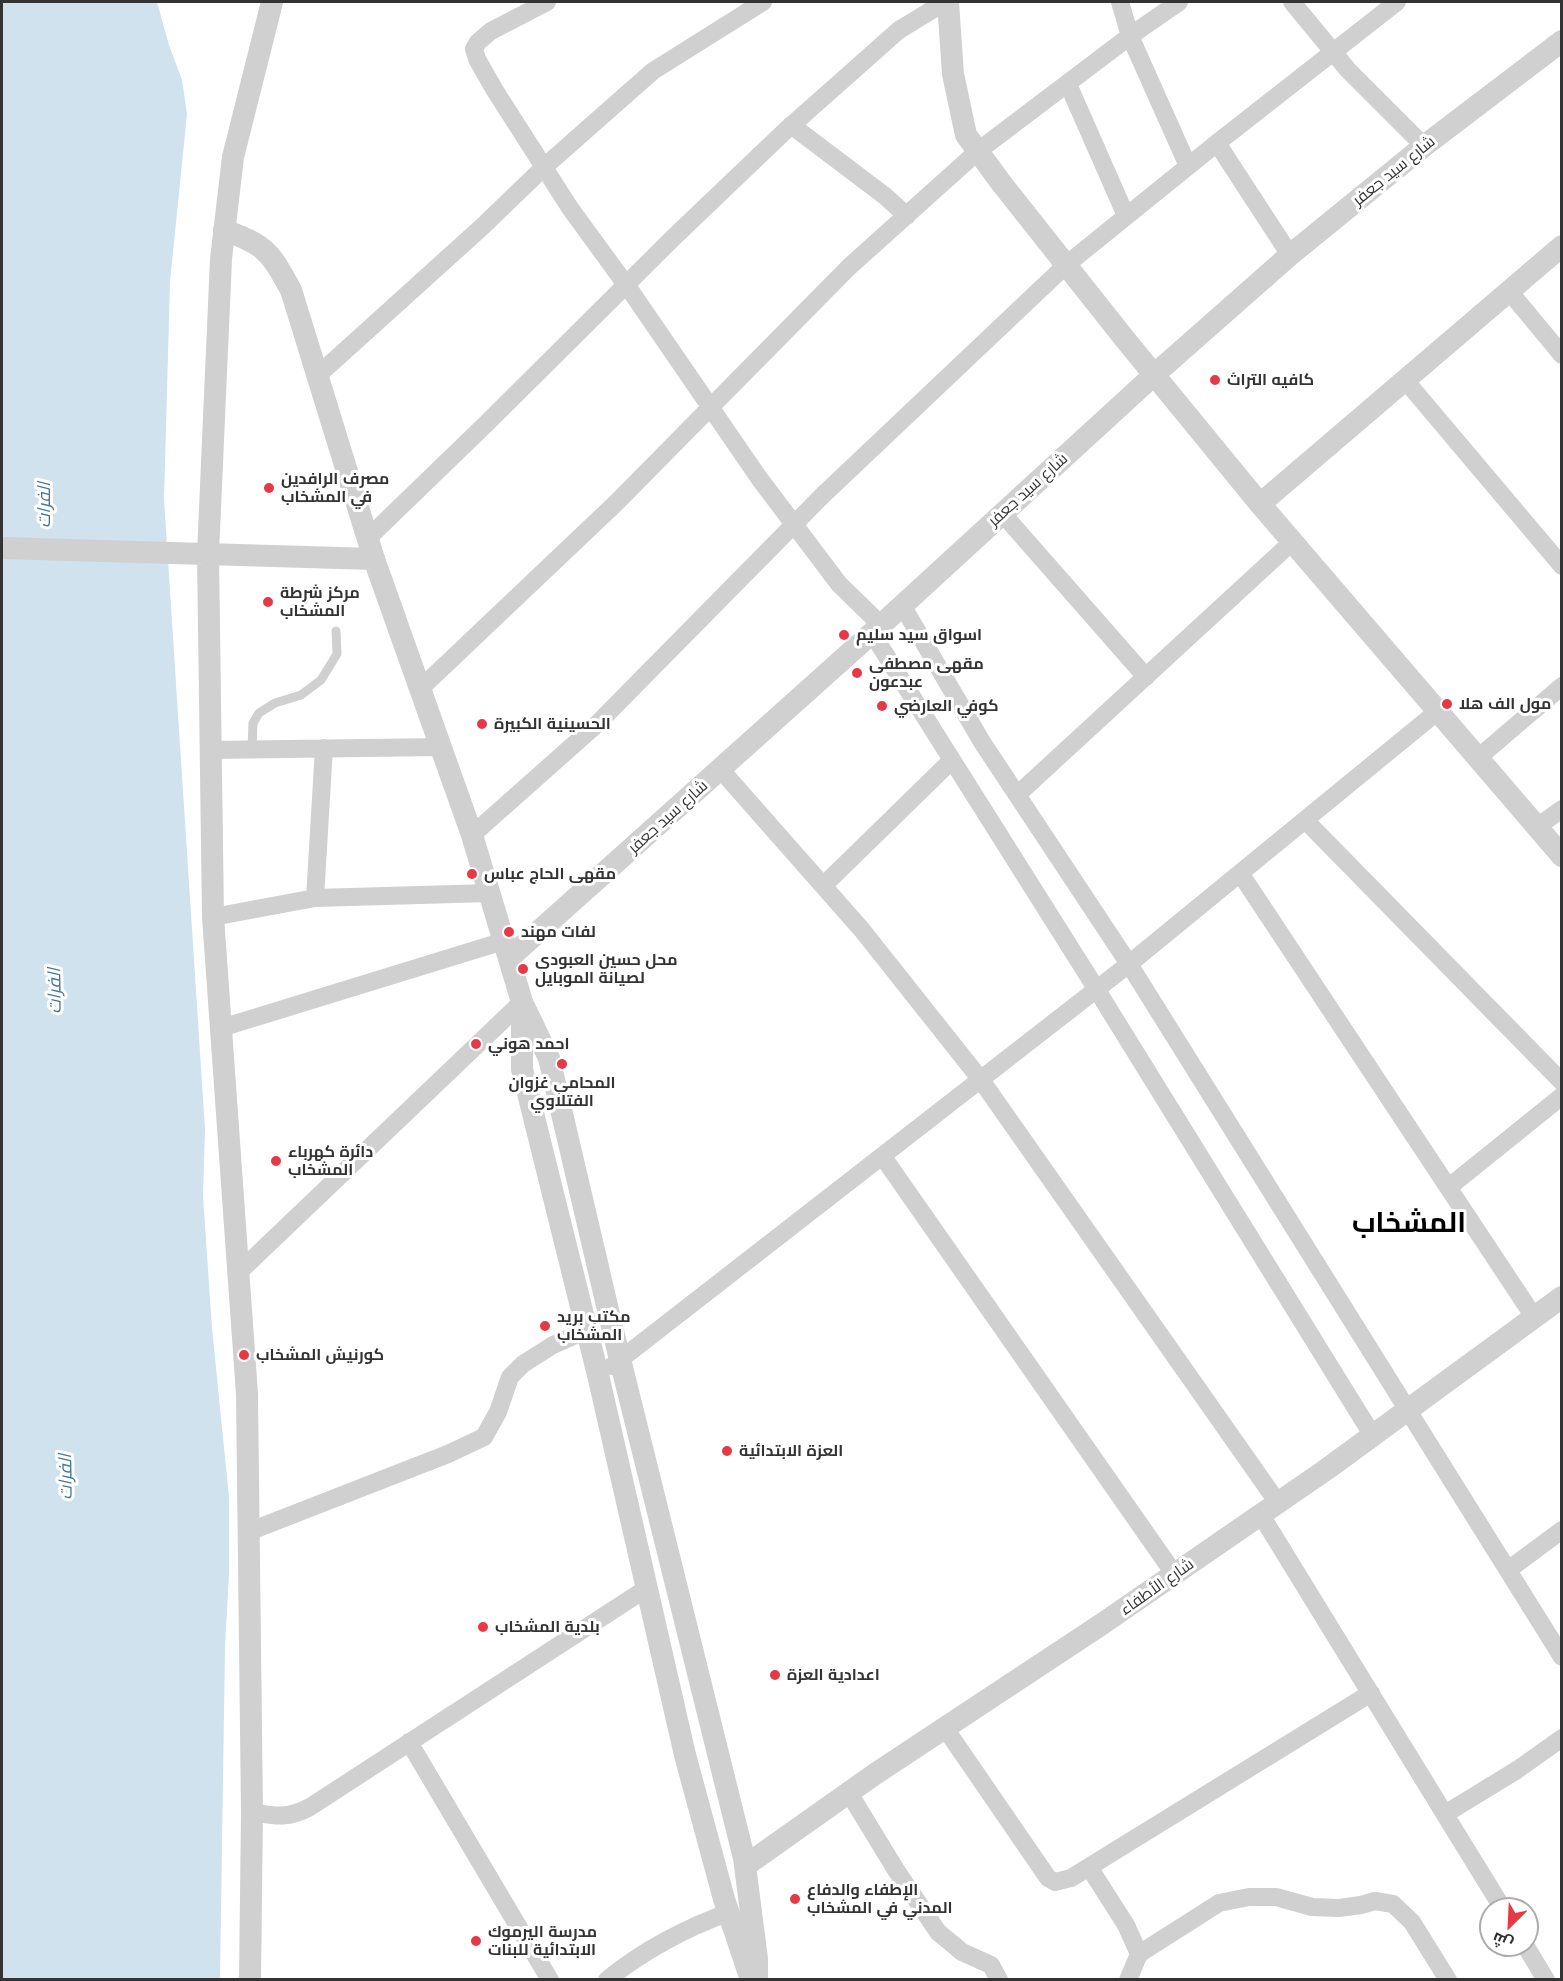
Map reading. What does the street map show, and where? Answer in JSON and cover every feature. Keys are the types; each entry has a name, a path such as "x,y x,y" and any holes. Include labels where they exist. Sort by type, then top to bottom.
{"street":[{"path":"250,1980 252,1812 247,1394 213,917 208,554 224,230 233,157 273,2"},
{"path":"547,2 491,31 478,42 474,49 477,58 494,89 570,208 627,286 759,478 839,584 877,629 952,760 1372,1436"},
{"path":"317,376 543,168 653,71 763,2"},
{"path":"368,538 791,125 899,30 946,2 953,74 966,135 1066,265 1260,504 1562,856"},
{"path":"1120,2 1130,36 1188,166"},
{"path":"421,688 616,503 849,267 978,151 1130,36 1179,2"},
{"path":"1292,2 1332,52 1424,146"},
{"path":"472,836 597,724 794,525 1066,265 1217,142 1397,2"},
{"name":"شارع سيد جعفر","path":"507,950 721,770 1155,374 1290,255 1424,146 1562,40"},
{"path":"1068,84 1126,216"},
{"path":"791,125 885,196 907,216"},
{"path":"1217,142 1290,255"},
{"path":"224,230 261,245 275,262 291,290 374,560 472,836 522,1002 549,1058 745,1866 758,1980"},
{"path":"1260,504 1562,246"},
{"path":"1509,291 1562,355"},
{"path":"1405,380 1562,566"},
{"path":"1002,513 1146,677"},
{"path":"1017,795 1292,542"},
{"path":"2,548 374,560"},
{"path":"902,606 982,742 1129,964 1562,1657"},
{"path":"1479,758 1562,686"},
{"path":"598,1376 621,1361 1097,990 1438,711"},
{"path":"210,750 442,747"},
{"path":"315,898 324,748"},
{"path":"823,886 952,760"},
{"path":"721,770 862,930 981,1080 1269,1509 1371,1693 1496,1897"},
{"path":"1538,827 1562,808"},
{"path":"1305,820 1562,1082"},
{"path":"1240,873 1534,1317"},
{"path":"213,917 315,898 490,893"},
{"path":"221,1028 507,950"},
{"path":"239,1272 522,1002"},
{"path":"522,1002 522,1069 598,1376 686,1755 728,1913 750,1980"},
{"path":"1449,1187 1562,1096"},
{"path":"883,1157 1174,1575"},
{"name":"شارع الأطفاء","path":"745,1866 1269,1509 1562,1297"},
{"path":"248,1532 448,1454 484,1437 498,1412 510,1377 523,1364 553,1345 587,1330"},
{"path":"1508,1570 1562,1530"},
{"path":"252,1812 286,1816 299,1813 647,1588"},
{"path":"945,1728 1048,1878 1061,1882 1371,1693"},
{"path":"1445,1814 1517,1770 1562,1738"},
{"path":"409,1742 550,1980"},
{"path":"849,1793 896,1870 938,1932 963,1952 992,1965 999,1980"},
{"path":"1089,1867 1126,1925 1139,1954"},
{"path":"1128,1980 1139,1954 1219,1903 1249,1898 1276,1897 1312,1907 1339,1908 1375,1901 1393,1904 1412,1922 1448,1980"},
{"path":"607,1980 622,1967 701,1923 728,1913"},
{"path":"1532,1957 1546,1980"}],"lane":[{"path":"252,749 253,723 259,712 275,703 301,695 321,680 337,654 336,631"}],"water":[{"name":"الفرات","path":"2,2 157,2 182,80 187,114 170,282 164,499 205,1129 203,1196 212,1328 229,1497 220,1979 2,1980"}],"place":[{"name":"كافيه التراث","path":"1215,380"},
{"name":"مصرف الرافدين في المشخاب","path":"269,488"},
{"name":"مركز شرطة المشخاب","path":"268,602"},
{"name":"اسواق سيد سليم","path":"844,635"},
{"name":"مقهى مصطفى عبدعون","path":"857,673"},
{"name":"مول الف هلا","path":"1447,704"},
{"name":"كوفي العارضي","path":"882,706"},
{"name":"الحسينية الكبيرة","path":"482,724"},
{"name":"مقهى الحاج عباس","path":"472,874"},
{"name":"لفات مهند","path":"509,932"},
{"name":"محل حسين العبودي لصيانة الموبايل","path":"523,969"},
{"name":"احمد هوني","path":"476,1044"},
{"name":"المحامي غزوان الفتلاوي","path":"562,1064"},
{"name":"دائرة كهرباء المشخاب","path":"276,1161"},
{"name":"مكتب بريد المشخاب","path":"545,1326"},
{"name":"كورنيش المشخاب","path":"244,1355"},
{"name":"العزة الابتدائية","path":"727,1451"},
{"name":"بلدية المشخاب","path":"483,1627"},
{"name":"اعدادية العزة","path":"775,1675"},
{"name":"الإطفاء والدفاع المدني في المشخاب","path":"795,1899"},
{"name":"مدرسة اليرموك الابتدائية للبنات","path":"476,1941"}],"district":[{"name":"المشخاب","path":"1409,1224"}]}
